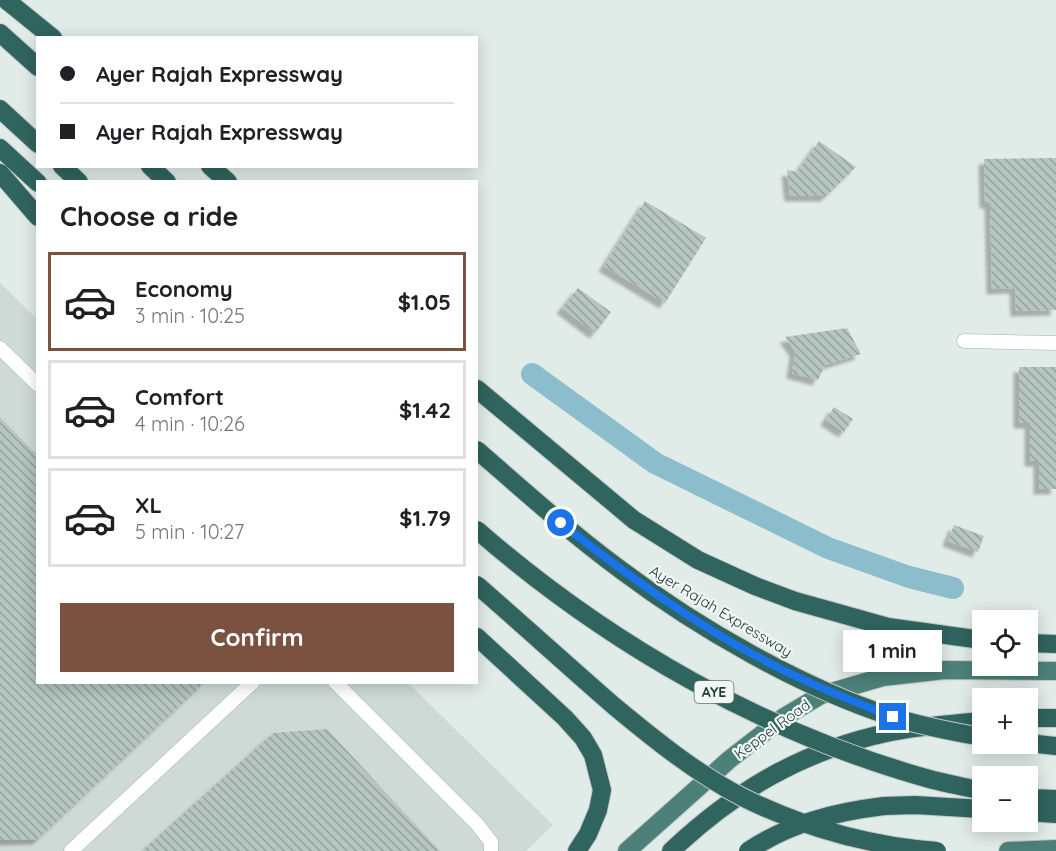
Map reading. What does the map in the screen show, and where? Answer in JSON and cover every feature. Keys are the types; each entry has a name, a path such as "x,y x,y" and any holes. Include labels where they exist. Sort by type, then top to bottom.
{"highway":[{"path":"6,0 51,36"},
{"path":"0,33 36,65"},
{"path":"0,109 36,142"},
{"path":"0,148 36,181"},
{"path":"64,168 77,180"},
{"path":"152,168 165,180"},
{"path":"212,168 226,180"},
{"path":"0,173 36,214"},
{"path":"478,390 634,520 698,560 795,601 888,627 972,639"},
{"name":"Ayer Rajah Expressway","path":"478,451 561,523 621,571 673,606 774,666 825,690 893,717 972,735"},
{"name":"AYE","path":"478,531 523,570 587,617 697,683 757,714 818,741 934,780 972,789"},
{"path":"478,586 644,730 692,767 744,798 839,835 902,849 937,851"},
{"path":"478,638 565,718 583,738 593,755 602,790 588,834 577,851"},
{"path":"1038,643 1056,644"},
{"name":"Keppel Road","path":"627,851 730,759 784,717 821,694 883,677 945,670 1056,671"},
{"path":"1038,718 1056,718"},
{"path":"671,851 702,822 756,784 781,769 813,755 847,743 891,732 972,722"},
{"path":"1038,745 1056,746"},
{"path":"1038,798 1056,799"},
{"path":"748,851 768,837 816,818 846,811 915,805 972,808"},
{"path":"1038,813 1056,814"},
{"path":"1008,851 1056,849"}],"lane":[{"path":"964,341 1056,343"},
{"path":"0,348 36,383"},
{"path":"71,851 251,684"},
{"path":"337,684 477,824 491,842 491,851"}],"shaded area":[{"path":"0,283 36,318 36,684 409,684 553,825 526,851 0,851"}],"building":[{"path":"819,141 856,167 826,196 790,196 787,170 797,172"},
{"path":"1056,158 1056,310 1016,311 1015,288 992,289 990,203 985,203 984,159"},
{"path":"645,201 706,238 665,303 604,266"},
{"path":"578,288 611,312 595,333 562,308"},
{"path":"847,328 861,354 825,365 818,380 792,373 795,351 785,337"},
{"path":"1019,367 1056,367 1056,489 1039,489 1039,461 1030,461 1030,423 1019,423"},
{"path":"834,407 853,419 844,432 826,420"},
{"path":"0,417 36,454 36,684 203,684 38,839 0,840"},
{"path":"954,525 984,536 978,552 948,541"},
{"path":"327,729 440,851 142,851 273,733"}],"waterway":[{"path":"532,374 655,463 828,548 909,577 953,588"}],"route":[{"path":"561,523 638,583 729,640 774,666 825,690 893,717"}]}
